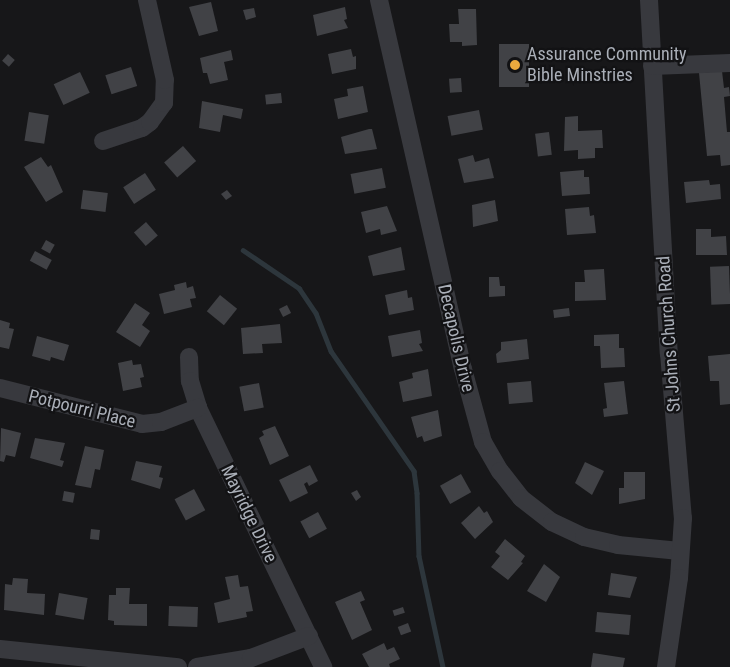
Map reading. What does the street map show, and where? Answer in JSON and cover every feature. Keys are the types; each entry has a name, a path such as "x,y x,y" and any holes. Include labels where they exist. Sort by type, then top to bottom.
{"street":[{"path":"103,141 141,128 150,122 164,103 165,80 147,0"},
{"name":"Decapolis Drive","path":"379,0 460,357 483,442 500,471 521,498 552,522 584,537 618,545 680,551"},
{"name":"St Johns Church Road","path":"649,0 669,352 683,518 666,667"},
{"path":"652,66 730,63"},
{"name":"Mayridge Drive","path":"189,357 191,388 198,408 323,667"},
{"name":"Potpourri Place","path":"0,388 142,424 161,422 198,408"},
{"path":"197,667 251,658 309,636"},
{"path":"0,649 178,667"}],"building":[{"path":"211,2 218,31 199,36 189,7"},
{"path":"345,7 347,19 344,20 348,28 317,36 313,15"},
{"path":"254,8 256,17 246,20 243,10"},
{"path":"458,9 476,9 477,45 462,46 462,42 450,42 449,24 459,24"},
{"name":"Assurance Community Bible Minstries","path":"499,44 529,44 529,87 499,87"},
{"path":"351,49 353,57 356,56 356,69 332,74 328,54"},
{"path":"231,50 233,60 224,62 228,80 210,84 207,73 203,73 200,58"},
{"path":"8,54 15,60 9,67 2,61"},
{"path":"131,67 137,86 112,94 105,75"},
{"path":"722,71 724,88 729,87 730,96 724,97 727,132 730,132 730,165 721,166 720,155 707,156 699,73"},
{"path":"80,72 90,93 63,105 54,84"},
{"path":"461,78 462,92 450,93 449,79"},
{"path":"363,86 368,112 338,119 334,99 348,96 347,89"},
{"path":"281,93 282,103 266,105 265,95"},
{"path":"202,101 243,109 241,119 223,115 220,132 199,128"},
{"path":"479,110 483,130 451,136 448,116"},
{"path":"29,112 49,115 44,144 24,141"},
{"path":"578,116 578,131 602,130 603,148 595,148 595,158 578,159 578,150 564,151 565,117"},
{"path":"372,129 377,149 345,154 341,137"},
{"path":"549,132 552,155 538,157 535,134"},
{"path":"183,146 196,161 177,177 164,162"},
{"path":"473,155 475,162 489,158 494,178 464,183 458,159"},
{"path":"41,157 48,167 51,165 63,192 46,202 24,167"},
{"path":"382,168 386,188 354,194 351,174"},
{"path":"584,170 584,177 589,177 590,194 562,196 560,172"},
{"path":"145,173 156,190 134,204 123,187"},
{"path":"709,180 710,185 720,184 721,199 686,203 684,182"},
{"path":"83,190 108,193 105,212 81,209"},
{"path":"227,190 232,196 226,200 221,194"},
{"path":"495,200 498,221 473,227 472,205"},
{"path":"387,206 397,231 381,235 380,229 366,233 361,212"},
{"path":"589,207 590,216 594,215 596,233 567,235 565,209"},
{"path":"146,222 158,236 146,246 134,232"},
{"path":"696,229 711,229 711,237 726,236 727,255 696,255"},
{"path":"46,240 55,245 50,254 41,249"},
{"path":"401,247 405,270 373,276 368,256"},
{"path":"35,251 52,260 47,270 30,261"},
{"path":"729,266 730,304 711,305 710,267"},
{"path":"604,269 606,300 575,301 575,282 585,282 584,270"},
{"path":"489,277 499,277 500,286 505,286 505,296 489,297"},
{"path":"186,282 187,288 193,286 196,298 190,299 192,307 164,314 159,294 175,290 174,285"},
{"path":"407,290 408,298 412,297 414,310 389,315 385,295"},
{"path":"220,295 237,309 224,325 207,311"},
{"path":"135,303 150,313 142,325 150,331 140,347 116,332"},
{"path":"287,305 291,313 283,317 279,309"},
{"path":"569,308 570,316 554,318 553,310"},
{"path":"0,320 10,323 9,328 14,329 9,349 0,347"},
{"path":"280,324 282,343 262,344 263,353 243,354 241,328"},
{"path":"420,330 422,343 419,344 423,351 392,357 388,336"},
{"path":"619,334 619,348 624,348 625,367 601,368 600,346 594,346 594,335"},
{"path":"37,336 69,345 64,361 51,357 50,361 32,356"},
{"path":"527,339 529,359 497,363 496,354 501,350 501,342"},
{"path":"730,354 730,404 720,405 719,381 710,381 708,356"},
{"path":"132,360 133,365 141,364 144,377 140,378 142,387 123,391 118,363"},
{"path":"428,369 432,396 403,402 399,382 413,378 412,373"},
{"path":"531,381 533,402 509,404 507,383"},
{"path":"624,381 628,414 604,417 603,409 607,408 604,383"},
{"path":"259,383 264,408 244,411 239,387"},
{"path":"438,410 442,436 424,442 422,436 417,438 411,417"},
{"path":"275,426 289,456 270,465 259,438 264,435 262,431"},
{"path":"1,428 21,433 15,457 6,455 4,462 0,461"},
{"path":"35,438 65,443 60,460 64,461 62,467 30,458"},
{"path":"85,446 104,450 100,470 95,469 91,488 75,485"},
{"path":"136,461 162,466 159,477 163,478 160,489 131,480"},
{"path":"585,462 604,471 592,495 575,483"},
{"path":"310,465 318,481 309,486 307,482 304,484 308,493 290,502 279,480"},
{"path":"624,472 645,472 645,499 619,504 619,488 624,488"},
{"path":"461,474 471,492 450,504 440,486"},
{"path":"194,489 205,510 186,521 175,499"},
{"path":"357,490 361,497 356,501 351,493"},
{"path":"64,491 75,493 73,503 62,501"},
{"path":"479,506 484,513 487,511 493,522 475,539 461,523"},
{"path":"318,512 327,529 309,538 300,521"},
{"path":"91,529 100,530 99,540 90,539"},
{"path":"505,539 525,556 521,562 523,563 508,580 491,567 500,556 495,552"},
{"path":"544,564 560,577 546,602 527,591"},
{"path":"611,573 637,577 630,598 608,595"},
{"path":"238,575 240,587 248,586 253,611 246,612 247,617 218,623 214,603 230,599 225,577"},
{"path":"13,578 28,579 27,593 45,594 44,615 4,610 5,584 12,585"},
{"path":"116,588 130,588 129,604 147,604 147,626 114,625 114,621 108,620 109,595 116,595"},
{"path":"361,591 365,600 360,602 372,630 352,640 335,602"},
{"path":"59,593 88,598 84,620 55,615"},
{"path":"169,606 198,607 197,627 168,626"},
{"path":"403,607 405,613 394,616 393,610"},
{"path":"597,612 631,615 629,635 595,632"},
{"path":"408,623 411,631 401,635 398,627"},
{"path":"384,643 387,650 394,647 400,659 389,664 390,667 369,667 362,654"},
{"path":"593,653 625,658 623,667 591,667"}],"waterway":[{"path":"243,250 299,288 316,313 331,351 414,471 419,556 443,667"}],"place":[{"name":"Assurance Community Bible Minstries","path":"515,65"}]}
